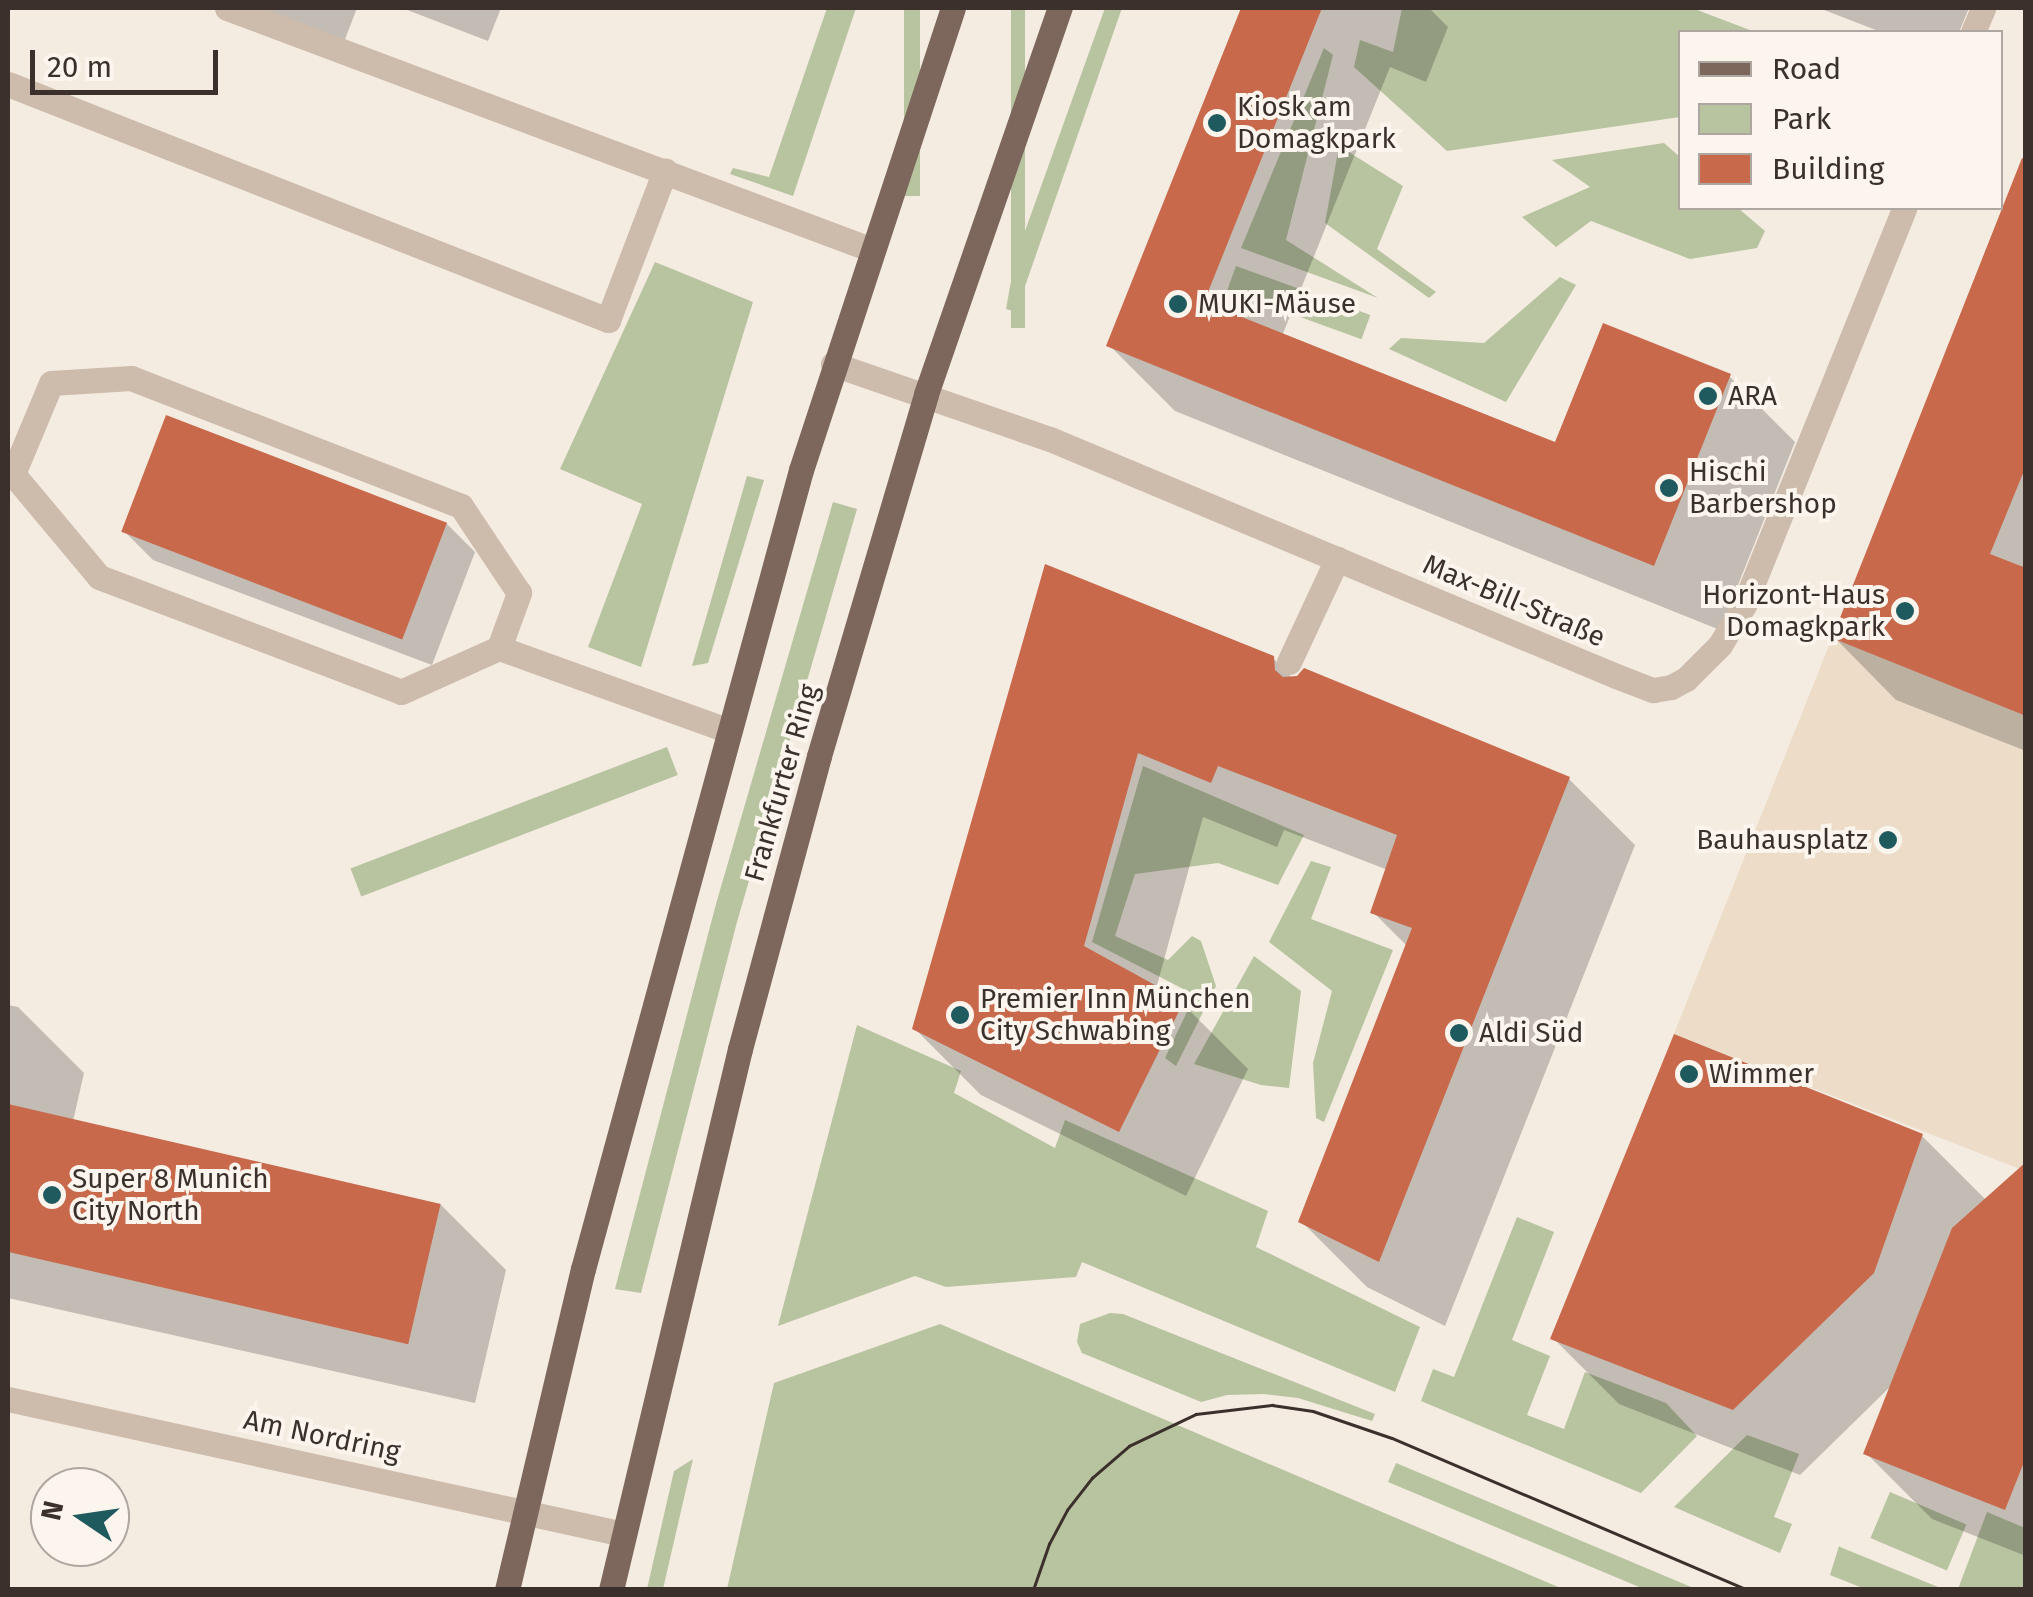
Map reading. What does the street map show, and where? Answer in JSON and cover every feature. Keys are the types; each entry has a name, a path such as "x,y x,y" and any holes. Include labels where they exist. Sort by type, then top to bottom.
{"main road":[{"path":"507,1590 583,1269 833,364 953,8"},
{"name":"Frankfurter Ring","path":"610,1590 740,1050 819,756 926,394 1060,8"}],"street":[{"path":"227,8 870,250"},
{"path":"8,84 608,320 665,171"},
{"name":"Max-Bill-Straße","path":"833,364 1050,438 1653,690 1686,680 1720,645 1751,591 1903,210"},
{"path":"500,648 519,592 461,506 131,378 51,383 13,474 99,577 401,692 500,648 730,730"},
{"path":"1289,662 1337,559"},
{"name":"Am Nordring","path":"8,1400 624,1534"}],"green space":[{"path":"827,8 856,8 793,196 730,174 733,168 769,177"},
{"path":"904,8 920,8 920,196 904,196"},
{"path":"1011,8 1025,8 1025,328 1011,328"},
{"path":"1105,8 1122,8 1016,312 1006,309 1015,259"},
{"path":"1402,8 1692,8 1750,30 1678,30 1678,117 1447,151 1354,67 1360,40 1393,52"},
{"path":"1324,48 1333,55 1286,240 1378,298 1241,248"},
{"path":"1664,143 1678,155 1678,210 1740,210 1765,231 1757,248 1690,259 1591,221 1556,247 1522,217 1590,187 1552,160"},
{"path":"1339,146 1403,186 1377,249 1436,292 1429,298 1325,223"},
{"path":"655,262 753,302 641,667 588,647 642,504 560,469"},
{"path":"1236,266 1370,315 1361,339 1227,290"},
{"path":"1560,277 1576,285 1506,402 1389,349 1401,338 1484,343"},
{"path":"747,476 764,480 708,663 692,666"},
{"path":"833,502 857,509 737,922 641,1293 615,1289 716,904"},
{"path":"667,747 678,775 361,896 351,868"},
{"path":"1143,766 1304,835 1278,885 1218,863 1135,874 1115,936 1168,960 1192,936 1201,941 1216,986 1176,1066 1165,1058 1195,995 1092,942"},
{"path":"1311,861 1331,867 1311,919 1393,950 1324,1122 1316,1118 1313,1063 1332,991 1269,942"},
{"path":"1254,956 1301,991 1289,1088 1261,1085 1194,1064"},
{"path":"857,1025 961,1071 954,1093 1055,1148 1065,1120 1268,1211 1256,1247 1420,1327 1395,1392 1082,1262 1076,1277 946,1287 915,1276 778,1326"},
{"path":"1517,1217 1554,1232 1512,1340 1550,1356 1527,1415 1564,1429 1585,1372 1666,1403 1697,1436 1641,1493 1421,1401 1433,1369 1454,1377"},
{"path":"1110,1313 1123,1314 1375,1414 1372,1421 1298,1398 1264,1394 1227,1395 1201,1402 1082,1353 1077,1342 1080,1324"},
{"path":"940,1324 1563,1589 727,1589 774,1383"},
{"path":"1747,1435 1799,1454 1774,1517 1792,1524 1780,1553 1674,1507"},
{"path":"693,1459 663,1589 647,1589 674,1471"},
{"path":"1396,1463 1696,1589 1644,1589 1388,1482"},
{"path":"1890,1492 1966,1524 1947,1570 1870,1538"},
{"path":"1987,1512 2025,1528 2025,1589 1958,1589"},
{"path":"1839,1546 1943,1589 1865,1589 1830,1575"}],"shaded area":[{"name":"Bauhausplatz","path":"1832,638 2025,716 2025,1171 1674,1034"}],"building":[{"path":"1241,8 1322,8 1204,302 1555,442 1603,323 1731,374 1654,566 1106,346"},
{"name":"Horizont-Haus Domagkpark","path":"2022,158 2026,159 2026,466 1990,554 2026,568 2026,716 1832,638"},
{"path":"166,415 447,523 402,640 121,532"},
{"path":"1045,564 1274,656 1275,670 1283,677 1297,676 1304,668 1570,777 1379,1262 1298,1222 1412,928 1370,913 1397,835 1218,766 1211,783 1138,753 1084,946 1184,1001 1119,1132 912,1029"},
{"path":"1674,1034 1923,1134 1874,1273 1733,1410 1550,1339"},
{"path":"8,1104 441,1204 408,1344 8,1252"},
{"path":"2026,1162 2026,1457 2005,1510 1863,1454 1952,1228"}],"tram line":[{"path":"1033,1590 1049,1544 1067,1510 1092,1478 1129,1446 1196,1414 1272,1405 1313,1411 1392,1438 1748,1590"}],"place":[{"name":"Kiosk am Domagkpark","path":"1217,123"},
{"name":"MUKI-Mäuse","path":"1178,304"},
{"name":"ARA","path":"1708,396"},
{"name":"Hischi Barbershop","path":"1669,488"},
{"name":"Horizont-Haus Domagkpark","path":"1905,611"},
{"name":"Bauhausplatz","path":"1888,840"},
{"name":"Premier Inn München City Schwabing","path":"960,1015"},
{"name":"Aldi Süd","path":"1459,1033"},
{"name":"Wimmer","path":"1689,1074"},
{"name":"Super 8 Munich City North","path":"52,1195"}]}
